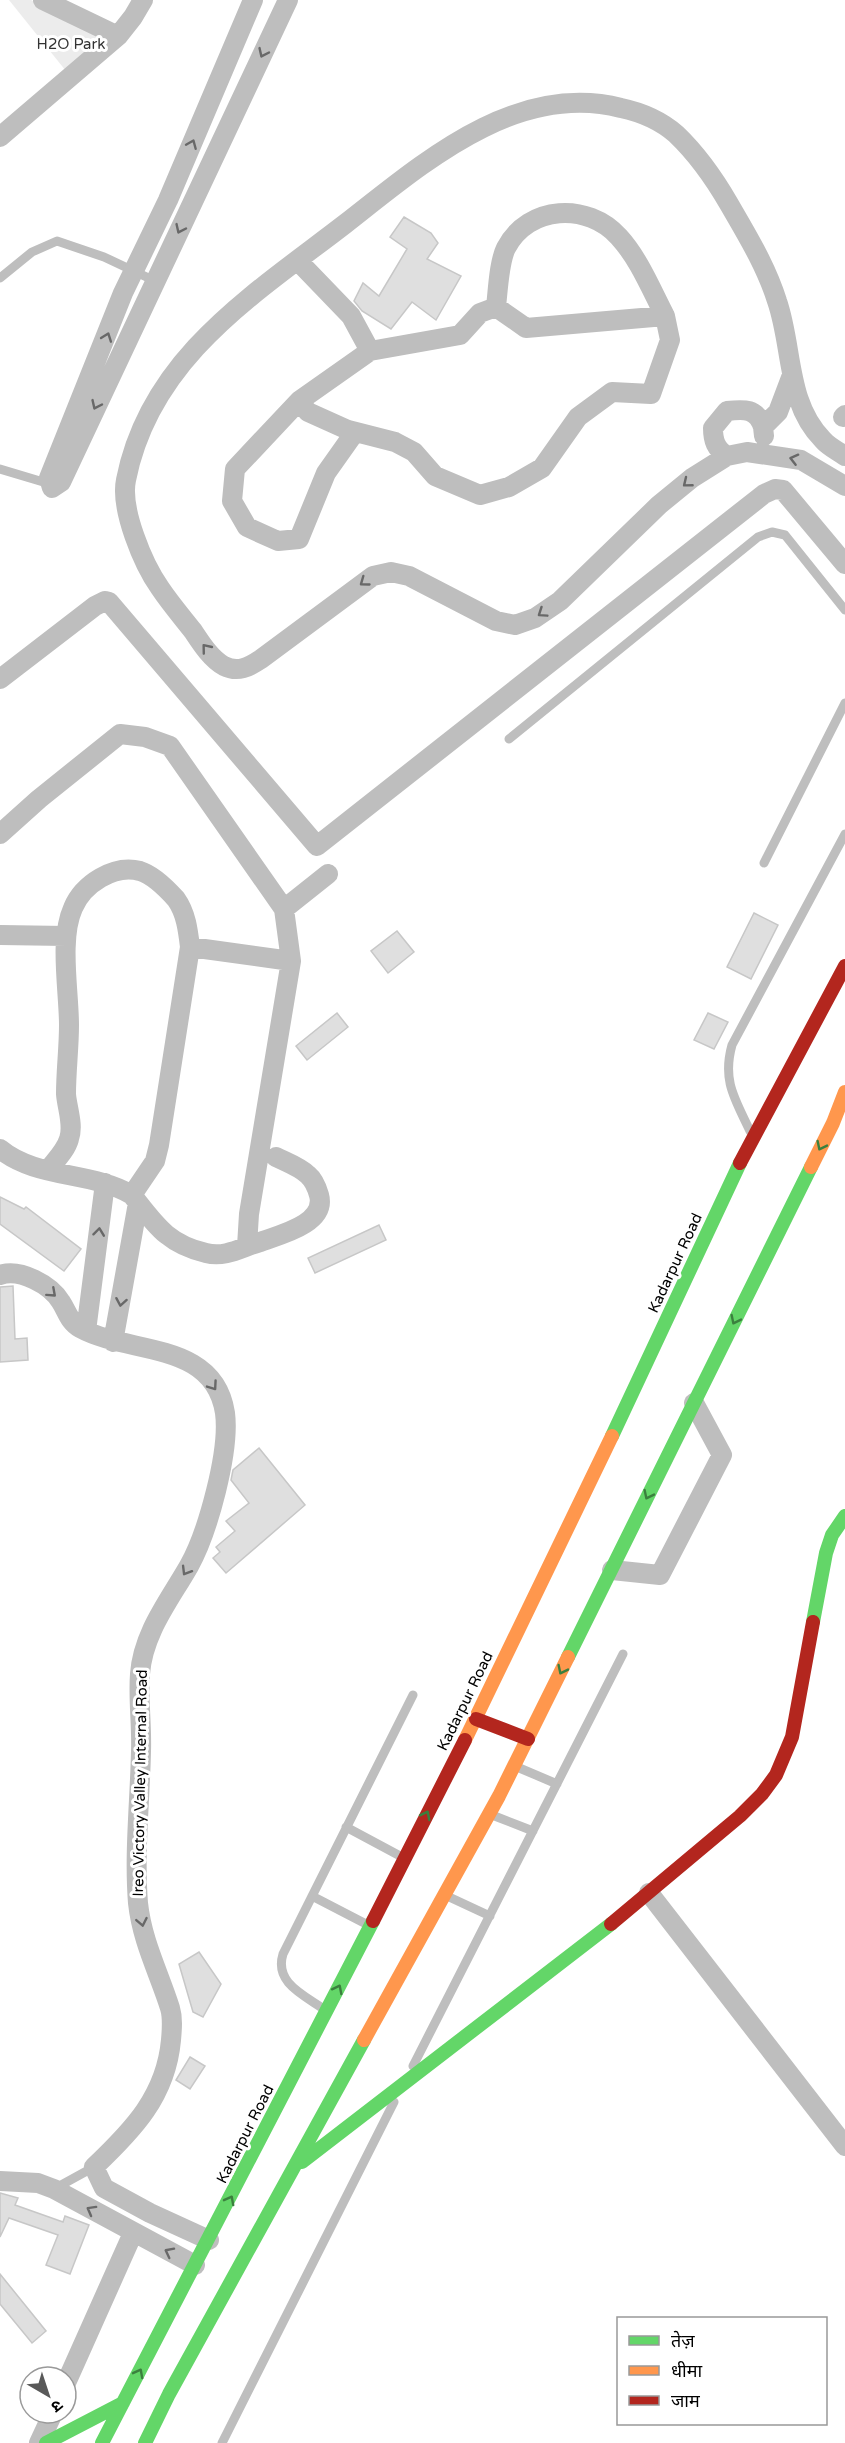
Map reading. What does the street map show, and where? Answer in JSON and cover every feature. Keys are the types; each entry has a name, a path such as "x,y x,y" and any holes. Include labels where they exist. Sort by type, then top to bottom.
{"street":[{"path":"43,0 118,36"},
{"path":"0,137 118,36 143,0"},
{"path":"253,0 168,200 134,271 49,478 52,488 61,482 288,0"},
{"path":"727,456 720,451 713,440 713,428 727,411 747,408 757,414 763,427 764,437 758,447 727,456 692,478 659,505 560,601 535,618 515,625 496,621 409,576 391,572 372,576 249,668 236,670 222,665 209,653 158,586 130,524 124,488 130,456 152,407 170,378 196,345 237,308 417,168 469,135 516,114 561,104 599,102 640,112 674,132 708,169 754,246 778,302 799,403 824,442 845,456"},
{"path":"299,401 308,412 355,432 396,442 414,452 435,476 480,495 509,488 542,468 578,417 612,392 651,394 669,340 665,316 642,272 618,236 593,218 565,212 544,214 521,229 506,249 496,307"},
{"path":"298,261 351,316 370,351"},
{"path":"355,432 326,473 299,538 278,541 247,527 232,501 235,469 299,401 370,351 460,335 480,313 496,307"},
{"path":"496,307 526,328 665,316"},
{"path":"763,427 778,412 793,373"},
{"path":"747,452 801,460 845,486"},
{"path":"0,679 95,606 105,601 109,602 317,846 764,494 775,489 783,490 845,564"},
{"path":"0,834 39,799 120,734 145,737 170,746 284,909 291,961 249,1214 247,1246"},
{"path":"50,1169 65,1148 71,1132 66,1093 69,1024 66,936 72,908 85,890 109,874 138,871 149,875 176,900 184,914 190,947 159,1145 155,1161 135,1199 113,1342"},
{"path":"284,909 328,874"},
{"path":"0,935 66,936"},
{"path":"190,947 291,961"},
{"name":"Kadarpur Road","path":"102,2443 209,2240 476,1719 753,1135 845,966"},
{"path":"145,2443 169,2394 490,1814 694,1403 839,1131 845,1094"},
{"path":"0,1149 21,1162 105,1183 135,1199 157,1228 178,1243 207,1253 220,1254 234,1252 288,1232 313,1218 320,1200 309,1175 276,1157"},
{"path":"86,1331 105,1183"},
{"name":"Ireo Victory Valley Internal Road","path":"0,1275 7,1273 21,1275 51,1290 61,1301 76,1326 86,1331 113,1342 175,1354 190,1361 210,1381 220,1396 226,1430 225,1454 201,1539 191,1563 149,1635 140,1674 141,1743 137,1881 139,1905 152,1961 171,2010 172,2026 168,2067 157,2093 143,2115 94,2167"},
{"path":"612,1570 660,1575 722,1455 694,1403"},
{"path":"292,2170 649,1893 740,1816 776,1775 792,1737 826,1554 832,1535 845,1516"},
{"path":"476,1719 528,1739"},
{"path":"649,1893 845,2146"},
{"path":"94,2167 104,2188 150,2213 209,2240"},
{"path":"0,2181 38,2183 54,2189 195,2265"},
{"path":"75,2365 138,2236"},
{"path":"46,2443 123,2403"},
{"path":"39,2443 47,2425"}],"lane":[{"path":"0,278 32,252 57,241 104,257 155,281"},
{"path":"0,469 50,484"},
{"path":"509,739 758,537 772,532 785,535 845,610"},
{"path":"764,863 845,704"},
{"path":"753,1135 730,1089 727,1076 732,1045 845,834"},
{"path":"222,2443 623,1654"},
{"path":"327,2011 289,1984 280,1966 283,1954 413,1695"},
{"path":"514,1766 557,1784"},
{"path":"490,1814 533,1832"},
{"path":"346,1827 404,1859"},
{"path":"312,1896 370,1926"},
{"path":"444,1896 490,1916"},
{"path":"54,2189 94,2167"}],"green space":[{"name":"H2O Park","path":"9,0 31,0 110,38 70,76"}],"building":[{"path":"404,217 431,233 438,243 427,259 461,276 436,320 412,302 391,329 362,311 354,301 363,283 379,296 407,249 390,237"},
{"path":"754,913 778,925 751,979 727,967"},
{"path":"397,931 414,952 388,973 371,951"},
{"path":"337,1013 348,1027 307,1060 296,1046"},
{"path":"708,1013 728,1022 714,1049 694,1040"},
{"path":"0,1197 24,1209 26,1207 81,1249 64,1271 0,1224"},
{"path":"379,1225 386,1240 315,1273 308,1258"},
{"path":"13,1286 15,1339 27,1338 28,1360 0,1362 0,1287"},
{"path":"259,1448 305,1505 226,1573 213,1558 220,1552 216,1547 235,1531 226,1521 249,1503 231,1480 233,1470"},
{"path":"199,1952 221,1984 203,2017 193,2012 179,1964"},
{"path":"190,2057 205,2066 190,2089 176,2080"},
{"path":"0,2193 18,2198 15,2205 63,2222 65,2216 89,2225 70,2274 46,2265 58,2235 9,2218 0,2237"},
{"path":"0,2274 46,2331 32,2343 0,2304"}],"traffic: fast":[{"path":"612,1436 740,1163"},
{"path":"568,1657 811,1167"},
{"path":"813,1622 826,1553 832,1535 845,1516"},
{"path":"102,2443 373,1921"},
{"path":"302,2162 611,1924"},
{"path":"145,2443 169,2394 364,2040"},
{"path":"46,2443 123,2403"}],"traffic: slow":[{"path":"811,1167 833,1123 845,1092"},
{"path":"465,1740 612,1436"},
{"path":"364,2040 499,1796 568,1657"}],"traffic: jam":[{"path":"740,1163 845,966"},
{"path":"611,1924 740,1816 762,1794 776,1775 792,1737 813,1622"},
{"path":"476,1719 528,1739"},
{"path":"373,1921 465,1740"}]}
